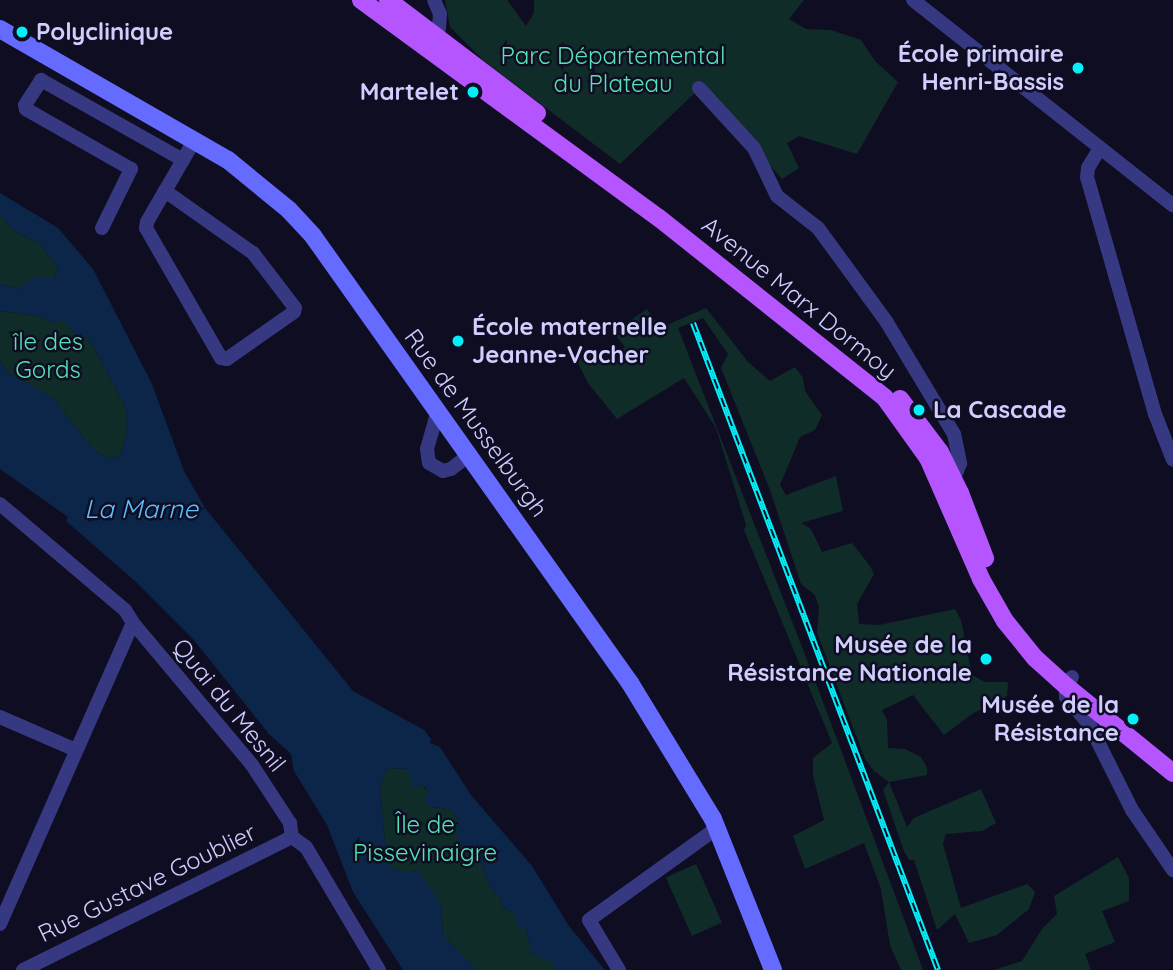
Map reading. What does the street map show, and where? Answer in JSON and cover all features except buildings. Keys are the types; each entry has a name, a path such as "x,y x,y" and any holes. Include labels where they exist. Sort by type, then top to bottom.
{"main road":[{"name":"Avenue Marx Dormoy","path":"361,0 432,42"},
{"name":"Avenue Marx Dormoy","path":"388,0 432,42 864,378 904,420 945,477 981,579 1005,621 1035,658 1173,760"},
{"name":"Avenue Marx Dormoy","path":"1069,682 1173,773"}],"street":[{"path":"432,42 440,14 434,0"},
{"path":"921,2 1100,148 1170,197"},
{"name":"Rue de Musselburgh","path":"0,29 228,160 262,187 313,236 630,683 717,828 773,970"},
{"path":"49,83 61,64"},
{"path":"102,228 131,169 26,109 39,82 44,80 183,160"},
{"path":"699,88 754,148 777,196 818,228 886,321 954,434 960,463 957,471 945,477"},
{"path":"164,191 253,253 295,308 294,312 227,359 221,358 146,228 164,191 194,141"},
{"path":"1100,148 1088,168 1087,177 1173,460"},
{"path":"437,414 426,449 429,463 435,469 451,469 470,454"},
{"path":"1163,432 1173,419"},
{"name":"Quai du Mesnil","path":"0,504 125,610 252,765 290,823 292,837 306,848 379,970"},
{"path":"0,924 133,623"},
{"path":"1069,682 1066,697 1090,726 1132,810 1173,870"},
{"path":"0,717 76,750"},
{"path":"618,970 589,920 717,828"},
{"name":"Rue Gustave Goublier","path":"23,970 292,837"}],"green space":[{"name":"Parc Départemental du Plateau","path":"445,0 507,0 526,26 534,13 534,0 804,0 789,19 806,29 831,30 861,40 875,61 898,82 857,154 799,136 787,143 799,168 782,179 700,88 620,164 484,61 450,27"},
{"name":"île des Gords","path":"0,215 16,232 39,243 58,268 54,278 33,278 19,289 0,284"},
{"path":"706,308 748,362 770,381 795,367 803,378 805,391 822,415 815,430 800,437 780,485 786,495 836,476 843,511 801,523 811,529 822,552 852,543 870,566 874,574 857,604 859,624 879,625 955,609 961,620 972,675 985,682 1008,682 1007,696 972,714 944,735 913,695 882,710 887,720 888,748 905,749 921,757 927,768 927,775 889,782 874,771 865,759 817,633 819,608 815,595 801,584 770,490 721,368 728,354 703,318 678,328 816,683 923,970 901,970 890,945 881,889 864,843 805,869 793,836 824,820 813,775 813,758 832,743 744,530 746,525 716,428 684,378 617,419 588,383 577,361 587,350 603,362 625,347 613,332 647,309 660,328"},
{"name":"île des Gords","path":"0,311 39,316 52,323 63,319 78,338 88,337 126,407 127,433 120,456 108,459 93,449 52,397 8,373 0,361"},
{"name":"Île de Pissevinaigre","path":"387,768 408,769 428,792 432,807 451,809 457,819 459,840 468,855 481,862 492,891 499,895 503,907 514,913 526,929 532,955 554,962 555,970 476,970 443,935 441,904 405,874 390,867 386,853 380,786"},
{"path":"889,782 907,827 914,818 981,789 996,823 982,831 946,834 943,844 961,908 1027,884 1035,892 1029,909 997,935 969,943 955,914 937,930 914,860 909,860 904,851 883,790"},
{"path":"1118,857 1129,878 1129,901 1102,911 1115,942 1085,954 1091,970 994,970 1022,961 1042,929 1057,914 1054,896"},
{"path":"696,864 722,922 692,936 666,877"}],"water":[{"name":"La Marne","path":"0,193 58,228 93,269 152,384 184,471 205,508 353,691 424,730 431,739 430,743 440,747 471,795 532,866 569,926 605,970 555,970 553,962 532,955 526,929 518,926 514,913 503,907 499,895 492,891 481,862 468,855 458,840 457,819 451,809 432,807 425,801 428,792 424,786 413,787 408,769 387,768 380,786 386,853 390,867 405,873 417,870 441,904 443,935 476,970 403,970 353,892 327,825 294,771 291,754 269,734 193,639 137,583 66,521 68,517 0,469 0,361 8,373 52,397 93,449 108,459 120,456 127,433 126,407 88,337 78,339 63,320 52,323 39,316 0,311 0,284 19,289 32,278 54,278 58,268 39,243 16,232 0,215"}],"railway":[{"path":"693,323 938,970"}],"place":[{"name":"Polyclinique","path":"22,32"},
{"name":"École primaire Henri-Bassis","path":"1078,68"},
{"name":"Martelet","path":"473,92"},
{"name":"École maternelle Jeanne-Vacher","path":"458,341"},
{"name":"La Cascade","path":"919,410"},
{"name":"Musée de la Résistance Nationale","path":"986,659"},
{"name":"Musée de la Résistance","path":"1133,719"}]}
